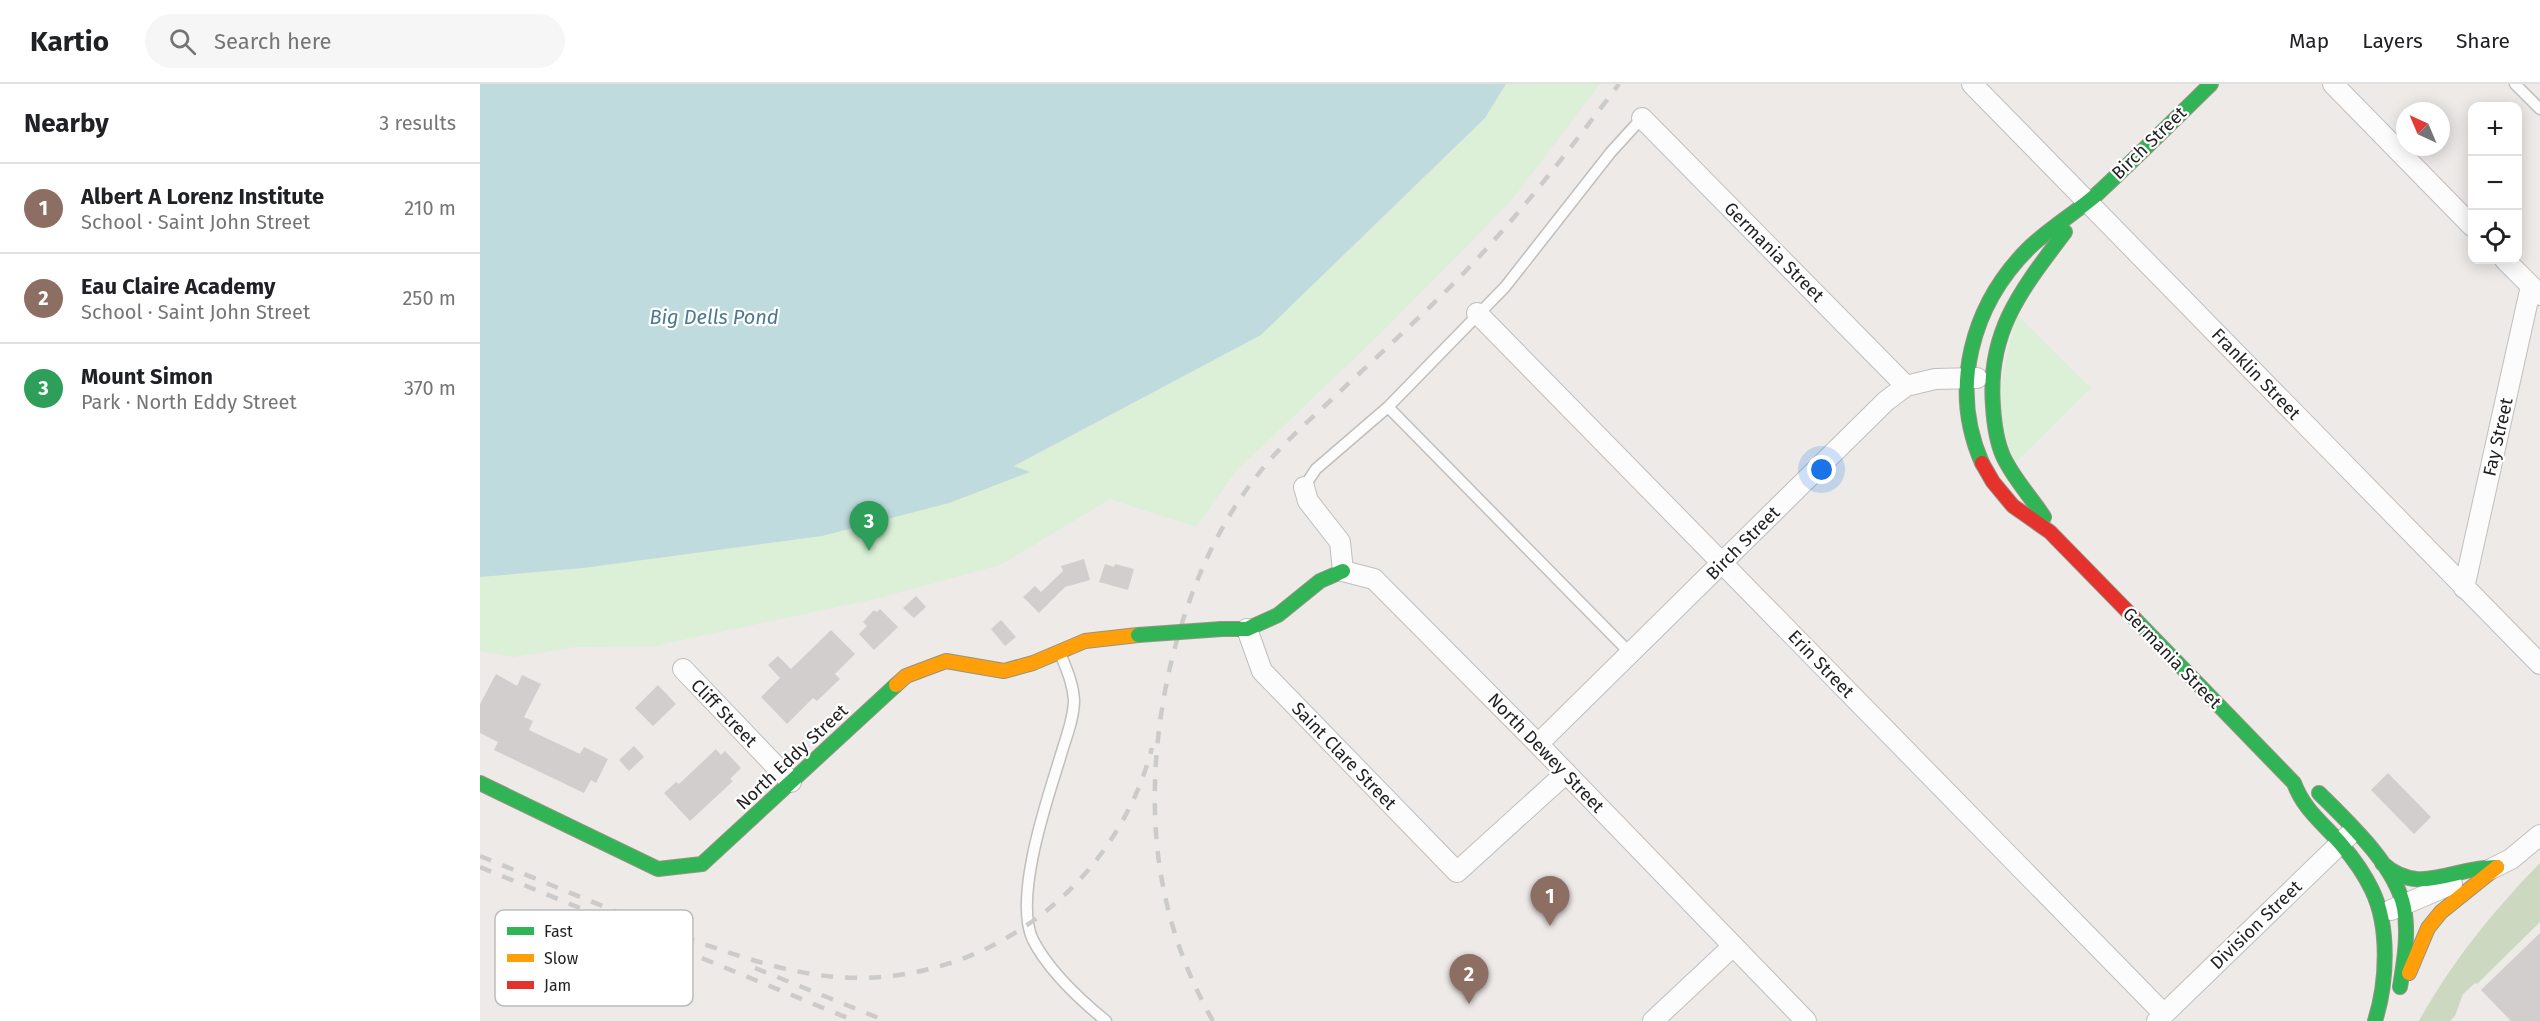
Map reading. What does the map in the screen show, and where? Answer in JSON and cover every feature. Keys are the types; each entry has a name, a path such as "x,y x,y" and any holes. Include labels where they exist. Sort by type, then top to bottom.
{"main road":[{"name":"Birch Street","path":"1966,378 1974,335 1987,300 1994,289 2029,248 2088,202 2211,84"},
{"name":"Birch Street","path":"1990,378 1998,335 2014,302 2088,202"},
{"name":"Germania Street","path":"1966,378 1965,405 1970,427 1975,444 1996,487 2018,511 2034,524 2050,532 2294,783 2300,800 2360,868 2373,891 2380,914 2385,963 2381,1002 2375,1021"},
{"name":"Germania Street","path":"1990,378 1995,430 2002,454 2011,471 2044,516 2050,532"},
{"path":"1247,629 1278,615 1320,581 1342,571"},
{"name":"North Eddy Street","path":"480,783 658,869 702,864 906,676 946,661 1004,671 1085,641 1138,635 1247,629"},
{"name":"Germania Street","path":"2294,783 2312,787 2355,829 2392,879 2404,906"},
{"path":"2376,856 2395,875 2417,882 2478,868 2497,867"},
{"path":"2404,906 2404,960 2398,1003 2428,928 2441,912 2497,867"}],"street":[{"name":"Franklin Street","path":"1972,84 2540,664"},
{"path":"2333,84 2468,222"},
{"name":"Germania Street","path":"1642,118 1906,386"},
{"path":"2509,264 2536,290"},
{"name":"Fay Street","path":"2464,588 2536,290"},
{"name":"Erin Street","path":"1477,314 1722,563 2161,1017"},
{"name":"Birch Street","path":"1538,744 1886,401 1906,386 1935,379 1990,378"},
{"path":"1304,487 1308,501 1340,542 1342,571"},
{"name":"North Dewey Street","path":"1342,571 1374,579 1538,744 1806,1021"},
{"name":"Saint Clare Street","path":"1247,629 1262,671 1457,872 1566,773"},
{"name":"Cliff Street","path":"682,669 791,782"},
{"name":"Division Street","path":"2161,1017 2355,829"},
{"path":"2380,914 2497,867 2540,835"},
{"path":"1653,1021 1732,946"}],"lane":[{"path":"2515,84 2540,109"},
{"path":"1304,487 1316,469 1388,407 1526,263 1611,152 1642,118"},
{"path":"1388,407 1630,652"},
{"path":"1059,652 1071,679 1074,702 1068,732 1033,854 1027,891 1029,926 1046,961 1106,1021"}],"green space":[{"path":"1506,84 1600,84 1511,201 1382,332 1236,471 1196,527 1110,499 1000,565 879,598 654,646 576,647 513,657 480,651 480,577 1029,473 1013,467 1261,335 1485,118"},
{"path":"2016,314 2091,388 2014,464 1997,404"},
{"path":"2540,863 2540,922 2477,984 2475,983 2463,994 2455,1016 2450,1021 2419,1021 2474,938"}],"water":[{"name":"Big Dells Pond","path":"480,84 1506,84 1485,118 1261,335 1014,466 1030,472 949,503 822,536 583,568 480,577"}],"building":[{"path":"1084,559 1090,580 1065,587 1039,613 1023,597 1035,586 1041,592 1063,571 1061,566"},
{"path":"1105,564 1134,569 1128,590 1099,582"},
{"path":"916,596 926,607 914,618 903,608"},
{"path":"880,609 898,627 874,650 859,634 867,626 863,622 874,610 877,612"},
{"path":"1001,620 1016,637 1005,646 991,629"},
{"path":"831,630 855,654 835,674 840,679 817,701 813,698 787,724 761,697 780,678 768,665 778,656 791,669"},
{"path":"496,674 517,686 522,675 541,684 524,717 533,721 529,730 580,754 584,747 608,759 596,783 591,780 584,793 494,750 498,742 480,733 480,704"},
{"path":"658,685 676,704 653,726 635,708"},
{"path":"634,746 644,757 629,771 619,760"},
{"path":"716,749 721,755 725,751 741,768 730,779 733,781 690,821 664,793 676,782 679,784"},
{"path":"2388,773 2431,817 2414,834 2371,790"},
{"path":"2540,933 2540,1021 2511,1021 2481,990"}],"railway":[{"path":"1213,1021 1196,989 1176,938 1163,886 1156,835 1155,782 1159,727 1169,672 1184,618 1203,566 1227,519 1264,467 1291,438 1474,262 1538,188 1619,84"},
{"path":"693,940 769,965 836,977 890,976 942,966 990,947 1035,920 1074,885 1108,845 1134,799 1152,748"},
{"path":"480,856 612,910"},
{"path":"480,867 585,910"},
{"path":"693,954 855,1021"},
{"path":"755,968 886,1021"}],"traffic: fast":[{"path":"1982,463 1972,435 1967,406 1967,377 1980,322 1993,296 2009,271 2028,249 2096,195 2211,84"},
{"path":"2044,517 2012,472 2001,450 1994,418 1993,379 1996,355 2011,312 2022,292 2065,232"},
{"path":"1222,629 1247,629 1278,615 1320,581 1343,571"},
{"path":"2134,618 2294,783 2309,809 2358,866 2378,905 2384,938 2384,973 2375,1021"},
{"path":"1138,635 1222,629"},
{"path":"480,783 658,869 702,864 896,685"},
{"path":"2319,793 2369,846 2391,876 2399,892 2406,927 2400,987"},
{"path":"2382,863 2396,873 2409,878 2423,879 2497,867"}],"traffic: slow":[{"path":"896,685 906,676 946,661 1004,671 1033,663 1085,641 1138,635"},
{"path":"2409,973 2428,928 2441,912 2497,867"}],"traffic: jam":[{"path":"1982,463 1993,482 2013,506 2050,532 2134,618"}],"place":[{"name":"Mount Simon","path":"869,551"},
{"name":"Albert A Lorenz Institute","path":"1550,926"},
{"name":"Eau Claire Academy","path":"1469,1004"}]}
